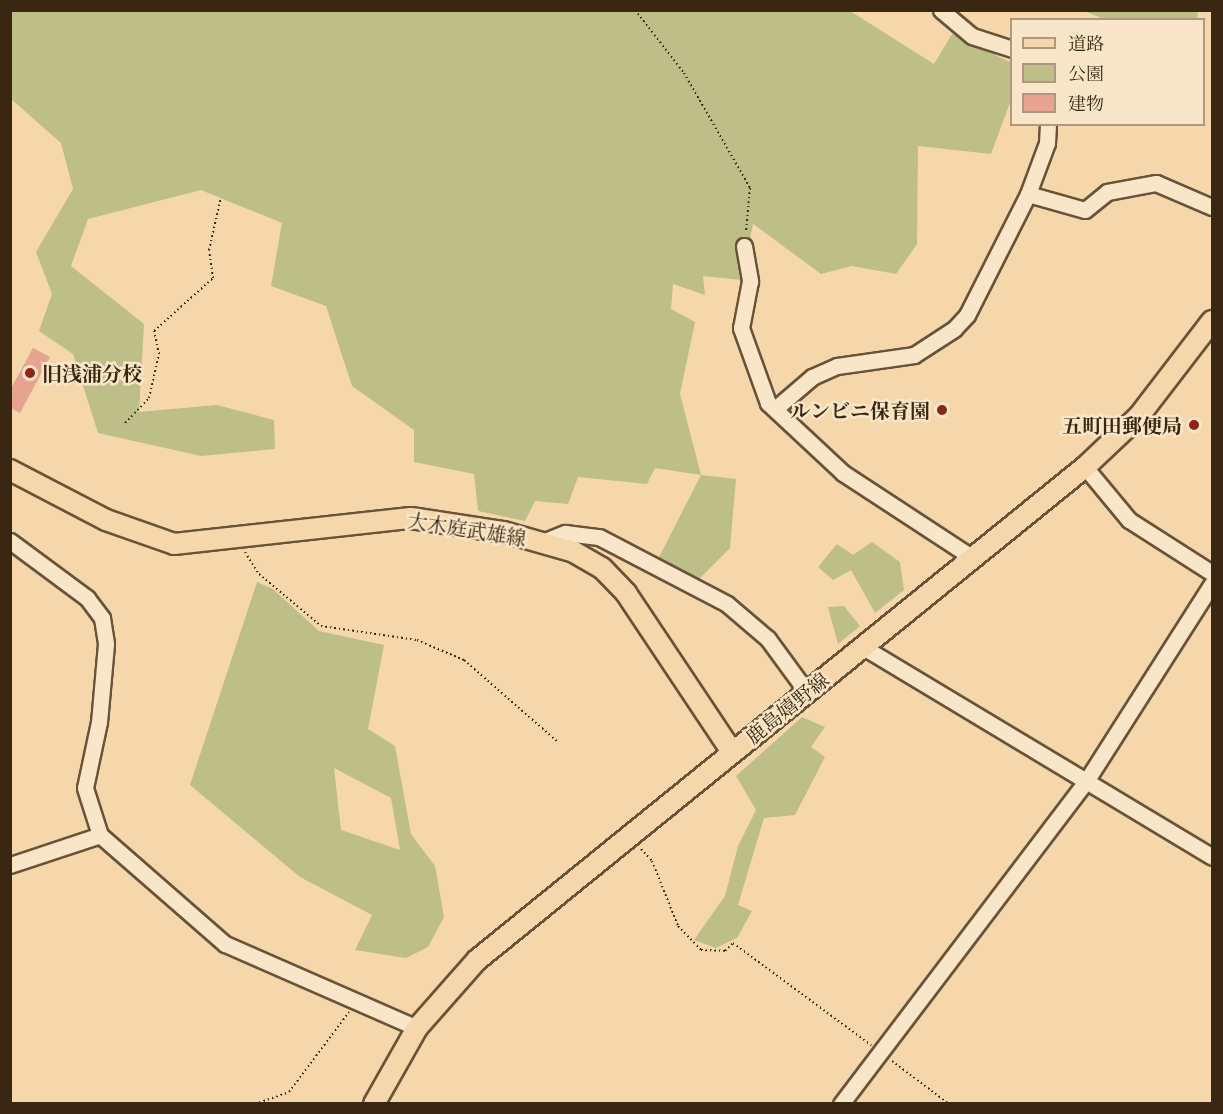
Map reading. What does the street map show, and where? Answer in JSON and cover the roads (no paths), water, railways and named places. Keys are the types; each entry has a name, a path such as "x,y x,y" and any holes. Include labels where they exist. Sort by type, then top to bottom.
{"main road":[{"name":"鹿島嬉野線","path":"374,1104 417,1028 477,960 1085,467 1139,416 1212,321"},
{"name":"大木庭武雄線","path":"10,470 151,538 192,546 341,521 411,518 545,541 602,568 626,592 732,752"}],"street":[{"path":"941,10 972,36 1010,48"},
{"path":"776,408 812,377 837,366 914,356 954,329 967,315 1028,194 1047,143 1048,126"},
{"path":"1028,194 1084,210 1107,192 1156,183 1212,207"},
{"path":"744,246 750,281 741,328 768,403 776,408 843,473 973,558"},
{"path":"1085,467 1130,520 1212,573"},
{"path":"545,541 566,532 599,537 727,604 774,646 806,691"},
{"path":"10,541 87,598 102,618 106,644 99,722 85,788 100,835 225,944 417,1028"},
{"path":"841,1104 1085,783 1212,584"},
{"path":"863,647 1085,783 1212,857"},
{"path":"10,865 100,835"}],"place":[{"name":"旧浅浦分校","path":"30,373"},
{"name":"ルンビニ保育園","path":"942,410"},
{"name":"五町田郵便局","path":"1194,425"}]}
